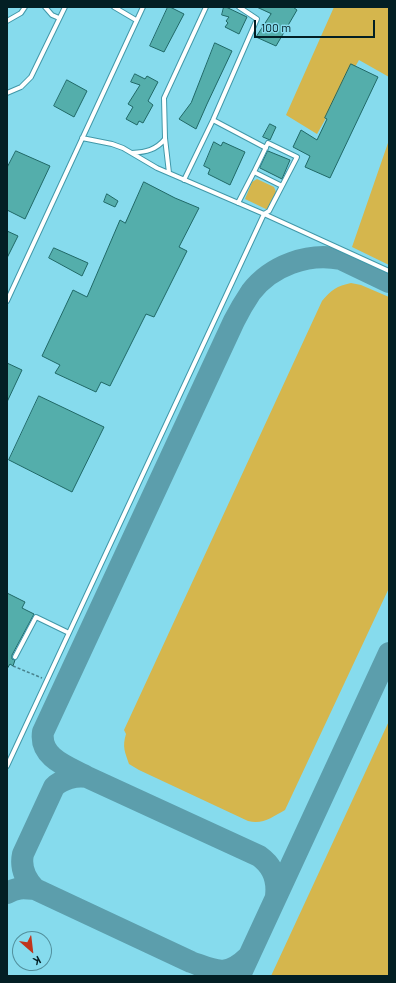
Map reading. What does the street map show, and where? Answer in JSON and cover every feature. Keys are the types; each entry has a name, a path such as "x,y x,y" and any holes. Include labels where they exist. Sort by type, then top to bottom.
{"lane":[{"path":"7,21 21,13 25,7"},
{"path":"45,7 52,15 59,18"},
{"path":"7,93 21,87 30,77 65,7"},
{"path":"114,7 136,20"},
{"path":"7,300 143,7"},
{"path":"168,173 164,98 206,7"},
{"path":"184,180 258,19 239,7"},
{"path":"212,120 266,148"},
{"path":"82,138 124,148 157,168 264,214 389,271"},
{"path":"132,153 144,152 153,149 160,145 165,138"},
{"path":"7,766 264,214 269,211 297,157 268,143 238,203"},
{"path":"254,172 282,186"},
{"path":"15,657 36,617 69,633"}],"path":[{"path":"13,666 47,680"}],"shaded area":[{"path":"334,7 389,7 389,77 359,60 317,134 286,115"},
{"path":"389,140 389,265 352,247"},
{"path":"257,179 274,187 276,192 268,210 245,199 252,182"},
{"path":"351,283 361,285 389,297 389,588 285,810 272,818 253,822 248,821 129,764 124,749 126,734 124,730 322,301 335,289"},
{"path":"389,721 389,976 271,976"}],"building":[{"path":"168,7 184,14 164,52 150,46"},
{"path":"224,7 247,17 239,34 225,27 228,23 226,21 229,17 222,15"},
{"path":"257,7 293,7 297,10 276,46 256,37 271,14"},
{"path":"215,43 232,51 196,129 179,119 191,103"},
{"path":"351,64 378,77 330,178 305,167 310,156 293,147 301,130 317,140 327,119 325,118"},
{"path":"135,74 145,79 147,76 158,82 148,101 153,105 143,123 139,121 137,125 126,119 133,107 128,104 140,85 131,82"},
{"path":"67,80 87,91 74,117 54,106"},
{"path":"270,124 276,127 270,140 263,137"},
{"path":"214,142 221,146 223,142 245,152 230,185 208,174 210,169 204,166"},
{"path":"16,151 50,166 25,219 7,210 7,168"},
{"path":"268,151 290,160 282,179 260,168"},
{"path":"144,182 175,198 199,208 179,247 187,251 154,317 146,314 110,386 101,382 96,392 55,373 60,365 42,356 73,290 87,297 120,220 125,223"},
{"path":"107,194 118,201 115,207 104,202"},
{"path":"7,231 18,236 7,258"},
{"path":"54,248 88,263 82,276 49,258"},
{"path":"7,363 22,370 7,402"},
{"path":"39,396 104,427 72,492 9,460"},
{"path":"7,593 25,602 22,608 34,614 12,655 12,659 15,660 13,666 10,664 7,669"}],"taxiway":[{"path":"87,777 64,765 50,755 43,741 43,732 244,302 259,283 280,268 291,263 316,258 328,257 341,259 389,282"},
{"path":"242,971 389,653"},
{"path":"248,957 233,968 221,971 191,962 35,889 28,881 24,873 22,864 23,854 54,787 69,778 87,777 259,856 268,864 274,874 276,896"},
{"path":"7,893 21,888 35,889"}]}
